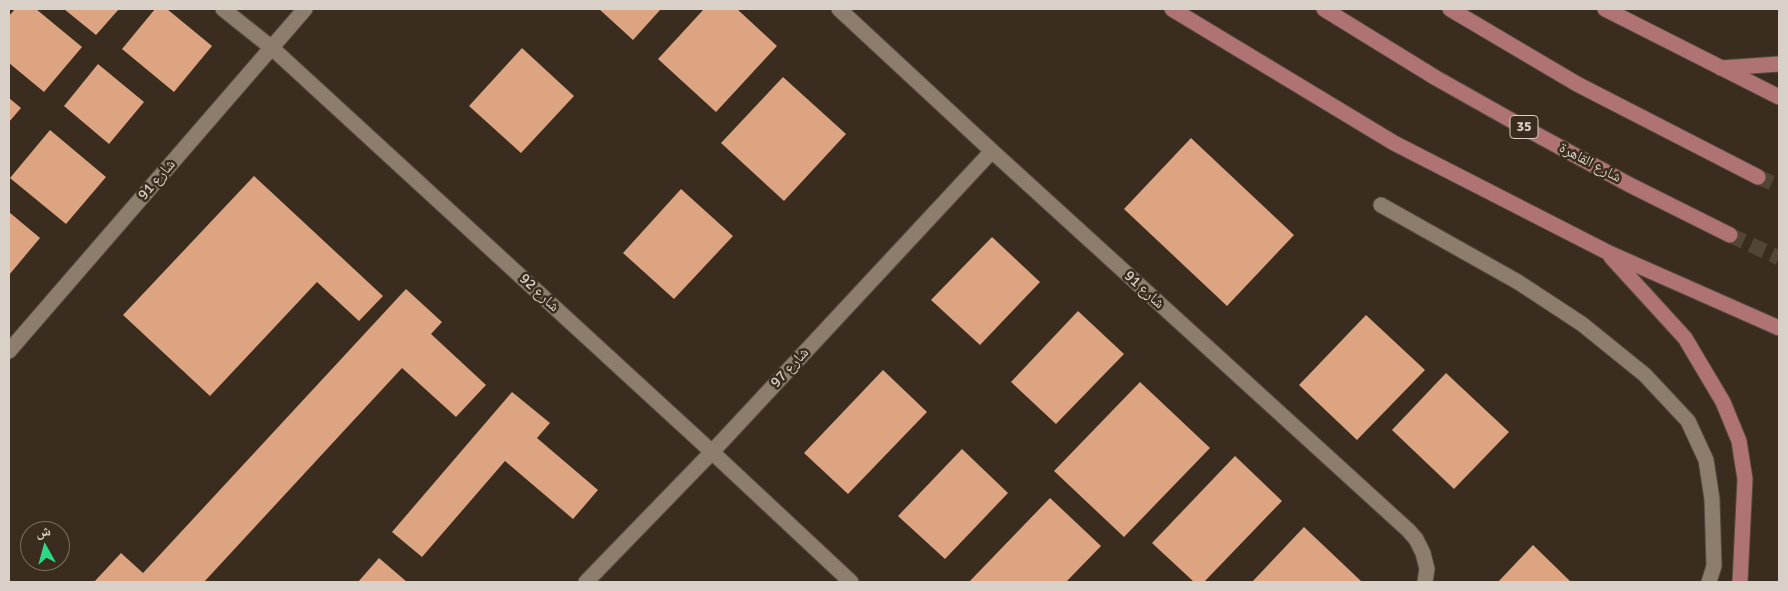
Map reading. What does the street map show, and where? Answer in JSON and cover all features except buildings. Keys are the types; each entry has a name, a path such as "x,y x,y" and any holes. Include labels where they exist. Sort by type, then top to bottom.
{"main road":[{"path":"1172,9 1394,142 1607,252 1779,328"},
{"name":"شارع القاهرة","path":"1324,9 1436,78 1524,128 1630,185 1730,235"},
{"path":"1450,9 1577,84 1758,177"},
{"path":"1605,9 1779,97"},
{"path":"1720,68 1779,64"},
{"path":"1607,252 1685,338 1708,374 1736,433 1745,480 1740,582"}],"street":[{"name":"شارع 92","path":"224,9 272,48 712,452 850,582"},
{"name":"شارع 91","path":"9,351 305,9"},
{"name":"شارع 91","path":"839,9 992,152 1408,530 1416,539 1423,553 1427,568 1425,582"},
{"name":"شارع 97","path":"586,582 712,452 992,152"},
{"path":"1381,205 1518,282 1582,324 1645,375 1688,421 1706,460 1712,499 1714,566 1709,582"}],"tunnel":[{"path":"1758,177 1779,186"},
{"path":"1730,235 1779,258"}]}
